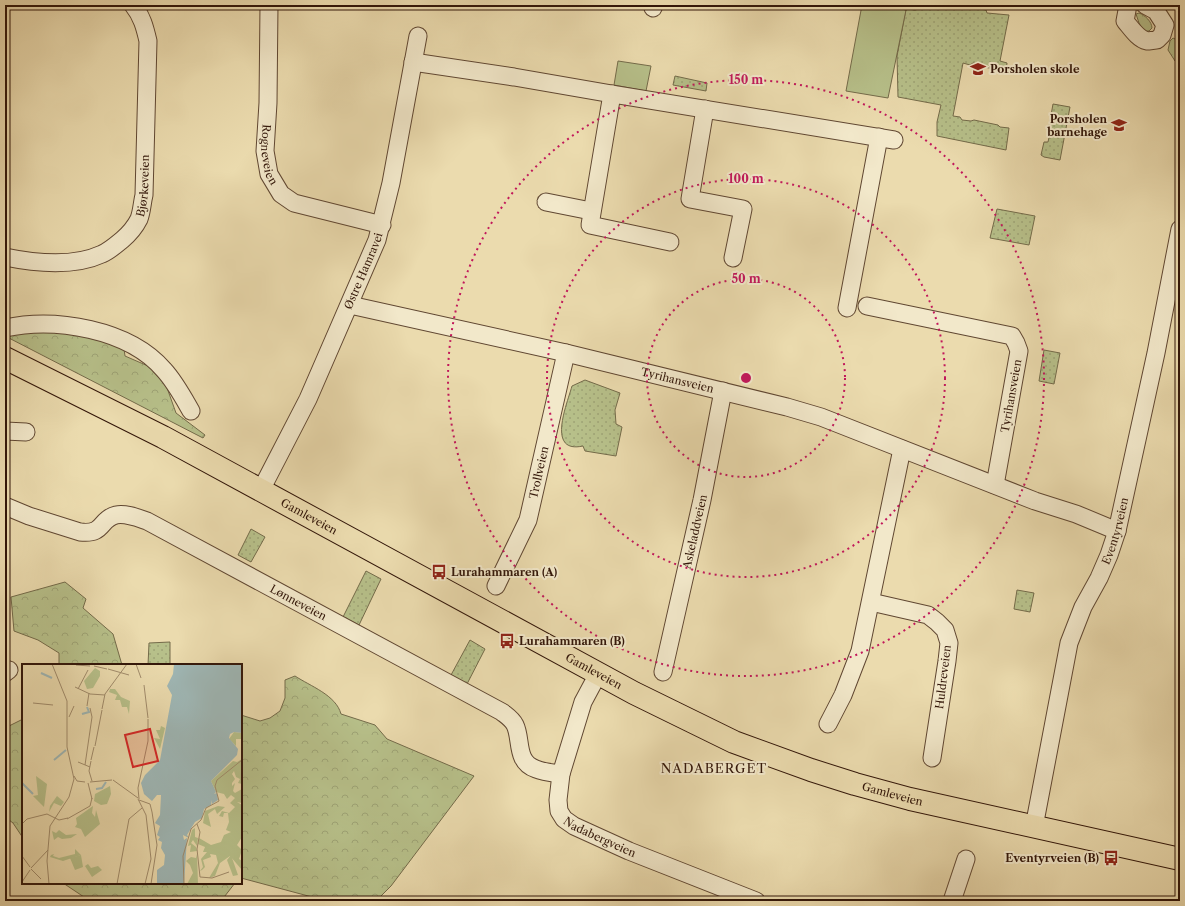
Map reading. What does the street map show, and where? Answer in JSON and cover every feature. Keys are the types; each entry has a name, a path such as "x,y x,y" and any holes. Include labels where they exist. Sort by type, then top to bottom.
{"main road":[{"name":"Gamleveien","path":"5,358 163,437 598,674 686,720 734,742 782,760 855,784 903,797 1180,859"}],"street":[{"name":"Bjørkeveien","path":"5,257 42,263 68,262 85,259 102,254 114,247 130,232 138,219 144,194 148,41 144,25 133,5"},
{"name":"Rogneveien","path":"269,5 268,103 265,151 269,174 281,194 294,203 382,225"},
{"path":"1128,5 1125,21 1131,29 1138,36 1147,41 1157,40 1162,34 1165,25 1156,11 1145,5"},
{"name":"Østre Hamravei","path":"261,490 308,399 377,240 382,225 391,183 418,36"},
{"path":"413,62 514,77 886,138 847,308"},
{"path":"612,94 591,211 590,225 670,242"},
{"path":"705,109 690,199 742,209 733,258"},
{"path":"546,202 591,211"},
{"name":"Eventyrveien","path":"1034,826 1060,687 1070,643 1083,607 1099,578 1117,531 1154,360 1180,229"},
{"name":"Tyrihansveien","path":"350,305 566,353 724,391 821,417 1035,501 1076,514 1117,531"},
{"name":"Tyrihansveien","path":"867,306 1012,336 1019,351 995,485"},
{"path":"5,328 21,325 48,325 79,328 106,334 130,344 150,356 164,369 191,411"},
{"name":"Trollveien","path":"496,586 528,520 566,353"},
{"name":"Askeladdveien","path":"662,672 702,500 724,391"},
{"path":"5,431 26,432"},
{"path":"828,724 852,675 860,651 902,449"},
{"name":"Lønneveien","path":"5,506 29,516 80,532 88,533 96,532 109,518 117,515 132,516 147,521 502,712 510,718 516,726 520,752 527,762 535,769 561,774"},
{"name":"Huldreveien","path":"871,602 928,615 945,630 949,643 932,758"},
{"name":"Nadabergveien","path":"598,674 583,702 561,774 558,800 559,811 564,819 574,826 629,851 756,901"},
{"path":"952,901 966,859"}],"green space":[{"path":"862,5 882,5 906,10 888,98 846,91"},
{"path":"921,5 974,5 974,8 986,10 987,13 1009,15 1000,61 1007,63 1006,71 984,67 973,63 970,65 963,63 953,116 960,117 962,120 974,120 1009,128 1006,150 937,136 937,122 941,105 898,97 897,56 906,9 916,10"},
{"path":"1139,13 1146,17 1151,23 1152,28 1149,31 1144,31 1139,23 1136,14"},
{"path":"1173,38 1177,40 1178,44 1175,61 1168,50 1170,41"},
{"path":"618,61 651,66 646,91 614,85"},
{"path":"675,76 707,83 706,91 673,85"},
{"path":"1053,104 1070,107 1060,160 1041,155 1044,142 1048,142 1050,133 1048,132"},
{"path":"997,209 1035,216 1029,245 990,238"},
{"path":"72,330 124,349 125,356 148,366 166,385 176,413 205,435 203,438 5,336 5,333"},
{"path":"1044,350 1060,353 1054,384 1039,381"},
{"path":"585,380 620,393 615,410 616,424 622,427 616,456 585,451 583,446 572,446 565,443 562,435 562,426 572,386"},
{"path":"251,529 265,537 251,562 238,555"},
{"path":"366,571 381,579 359,625 343,617"},
{"path":"65,582 86,599 83,608 113,634 122,664 59,664 59,653 38,640 14,631 11,597"},
{"path":"1017,590 1034,593 1030,612 1014,609"},
{"path":"470,640 485,649 467,684 451,675"},
{"path":"170,642 170,664 148,664 149,643"},
{"path":"295,676 328,696 334,701 341,714 375,725 387,739 474,776 391,886 376,901 327,901 242,878 242,715 260,721 270,718 280,711 285,698 285,680"},
{"path":"22,720 22,836 13,823 5,817 5,728"},
{"path":"64,884 234,884 221,901 90,901"}],"place":[{"name":"Porsholen skole","path":"978,69"},
{"name":"Porsholen barnehage","path":"1119,125"},
{"name":"Lurahammaren (A)","path":"439,572"},
{"name":"Lurahammaren (B)","path":"507,641"},
{"name":"Eventyrveien (B)","path":"1111,858"}],"district":[{"name":"NADABERGET","path":"714,768"}]}
